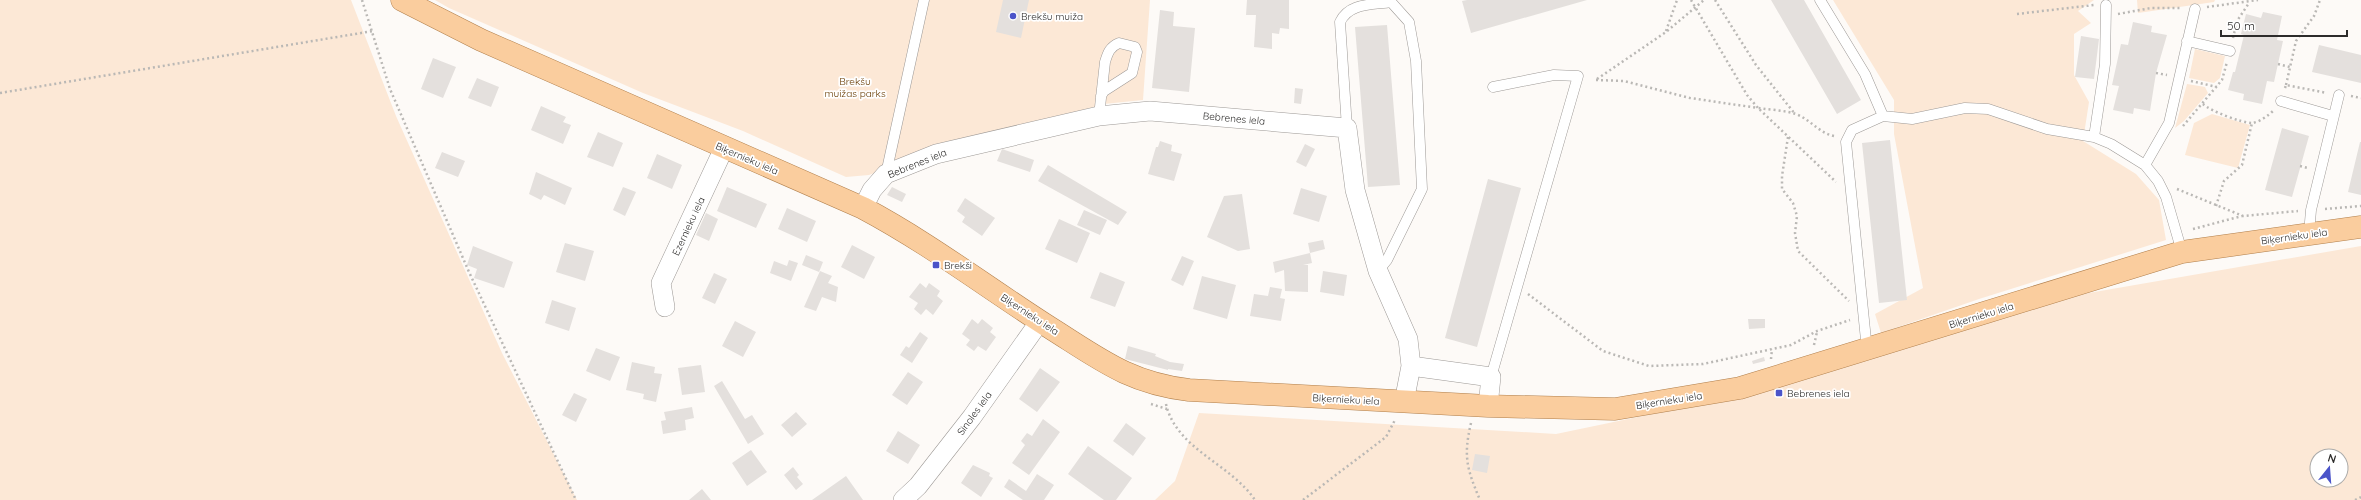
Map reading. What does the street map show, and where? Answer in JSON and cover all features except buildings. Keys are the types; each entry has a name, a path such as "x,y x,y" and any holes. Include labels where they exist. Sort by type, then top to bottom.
{"main road":[{"name":"Biķernieku iela","path":"413,3 481,40 863,208 897,226 1117,370 1137,379 1162,387 1482,406 1616,409 1740,388 1867,350 2180,243 2309,234 2361,227"}],"street":[{"name":"Bebrenes iela","path":"863,208 872,190 886,174 936,154 1099,116 1150,111 1347,128"},
{"path":"1347,128 1356,190 1378,271 1408,339 1411,366 1404,402"},
{"name":"Ezernieku iela","path":"665,307 662,283 724,148"},
{"name":"Sinoles iela","path":"903,500 918,486 972,418 1040,321"},
{"path":"1411,366 1491,377 1482,406"}],"lane":[{"path":"886,174 924,0"},
{"path":"1820,0 1866,74 1884,116"},
{"path":"1347,128 1340,22 1344,13 1354,8 1394,1 1409,22 1416,61 1422,189 1387,260 1378,271"},
{"path":"2094,137 2105,64 2106,4"},
{"path":"2145,165 2169,123 2195,8"},
{"path":"2187,41 2230,51"},
{"path":"1099,116 1101,96 1105,62 1111,47 1119,43 1135,48 1136,52 1132,73 1104,91 1101,96"},
{"path":"1491,377 1578,76 1554,75 1493,87"},
{"path":"2309,234 2311,210 2339,95"},
{"path":"2281,101 2333,116"},
{"path":"1867,350 1846,142 1852,130 1884,116 1912,119 1965,108 1988,109 2048,129 2094,137 2111,144 2145,165 2158,181 2166,197 2180,243"}],"path":[{"path":"362,0 390,89 465,265 576,500"},
{"path":"1666,32 1677,0"},
{"path":"1691,0 1694,9 1747,95 1758,108 1839,185 1850,186"},
{"path":"1596,80 1666,32 1704,0"},
{"path":"1715,0 1752,59 1795,114"},
{"path":"2203,104 2207,108 2218,113 2252,123 2269,115 2281,101 2296,41 2314,16 2320,0"},
{"path":"2163,132 2172,134 2177,132 2203,104 2222,80 2237,21 2249,3"},
{"path":"2017,14 2106,4"},
{"path":"0,93 373,31"},
{"path":"2278,64 2290,67"},
{"path":"2156,73 2163,75"},
{"path":"1578,76 1596,80 1624,82 1690,98 1795,114 1808,121 1825,134 1840,137 1846,142"},
{"path":"2286,85 2339,95"},
{"path":"2216,206 2224,181 2242,165 2252,123"},
{"path":"1518,286 1603,351 1648,366 1703,364 1791,345 1817,331 1864,315 1798,251 1795,233 1797,216 1793,203 1782,189 1782,176 1788,137"},
{"path":"2158,181 2242,216"},
{"path":"2180,243 2242,216 2361,206"},
{"path":"1162,387 1170,420 1180,434 1246,487 1255,500"},
{"path":"1303,500 1386,438 1404,402"},
{"path":"1480,500 1468,471 1466,442 1482,406"},
{"path":"2355,500 2361,497"}],"green space":[{"path":"0,0 351,0 396,116 502,353 577,500 0,500"},
{"name":"Brekšu muižas parks","path":"435,0 1150,0 1143,100 1104,104 905,161 869,175 846,177 743,131 643,93 449,8"},
{"path":"1833,0 2094,0 2078,11 2091,23 2074,34 2074,75 2089,102 2083,141 2136,174 2159,200 2166,240 1979,299 1881,333 1875,314 1923,288 1894,134 1894,100"},
{"path":"2137,0 2215,0 2214,2 2138,13"},
{"path":"2195,49 2225,56 2220,78 2214,83 2189,78"},
{"path":"2187,84 2205,87 2208,93 2184,121 2175,128"},
{"path":"2212,114 2250,125 2238,168 2185,155 2194,123"},
{"path":"2361,246 2361,500 1155,500 1175,481 1199,413 1556,434 1772,389 2054,299"}],"place":[{"name":"Brekšu muiža","path":"1013,16"},
{"name":"Brekši","path":"936,265"},
{"name":"Bebrenes iela","path":"1779,393"}]}
